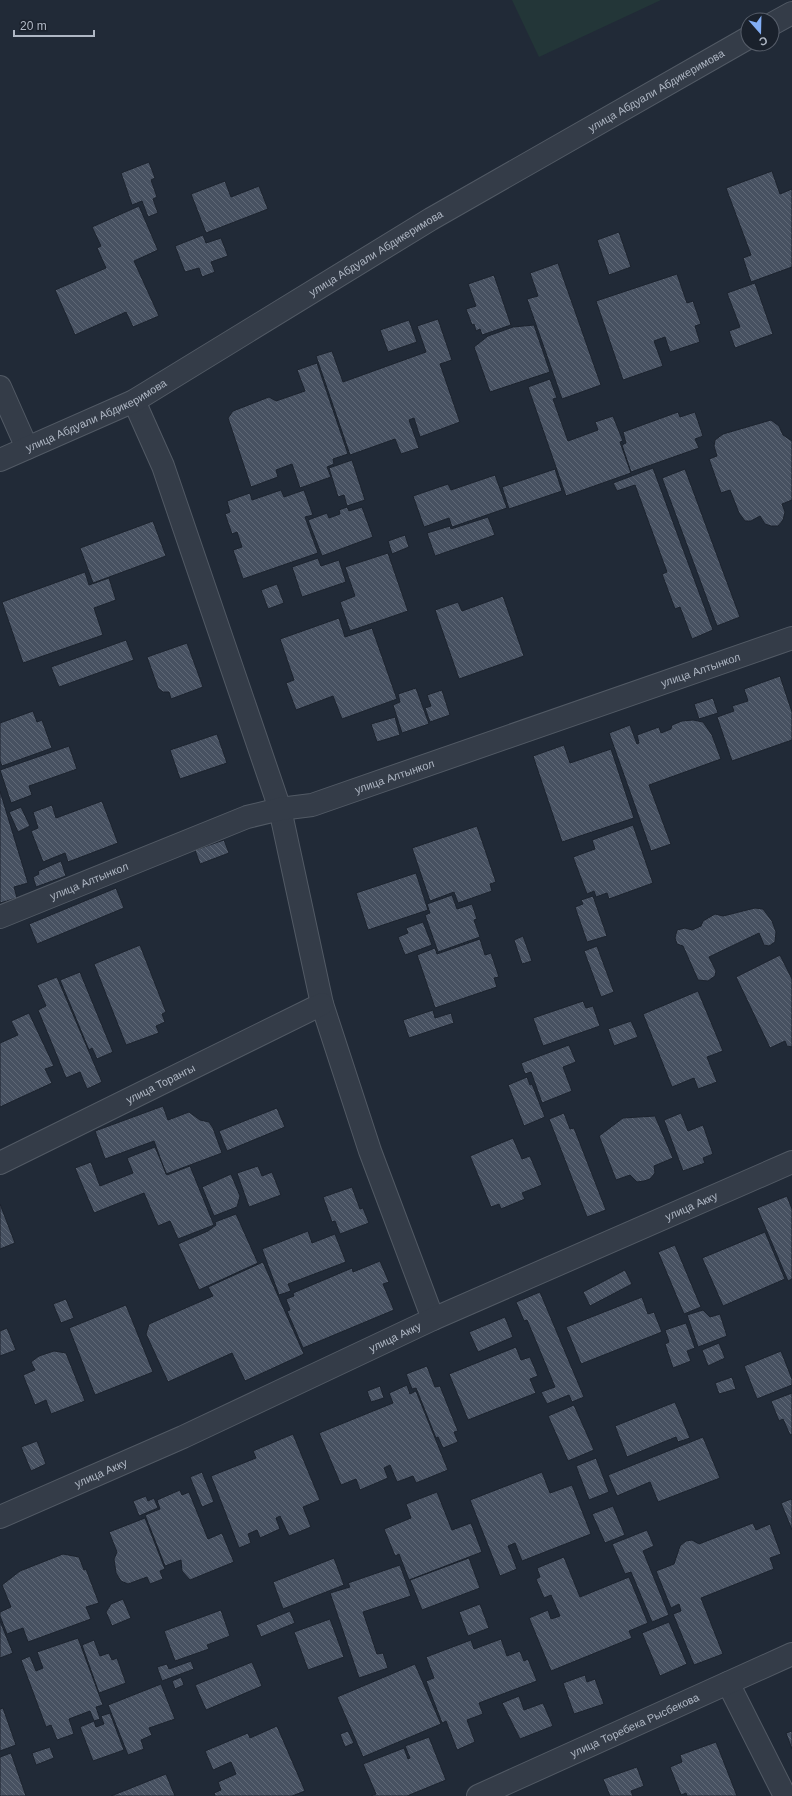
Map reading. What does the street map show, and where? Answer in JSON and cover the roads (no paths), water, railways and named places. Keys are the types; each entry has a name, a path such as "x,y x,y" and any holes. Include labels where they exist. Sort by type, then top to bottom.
{"street":[{"path":"780,20 792,13"},
{"name":"улица Абдуали Абдикеримова","path":"0,460 134,401 431,219 740,43"},
{"path":"0,387 27,448"},
{"path":"134,401 162,466 280,808 322,1004 370,1151 433,1319"},
{"name":"улица Алтынкол","path":"0,917 247,817 280,808 312,805 792,638"},
{"name":"улица Торангы","path":"0,1163 322,1004"},
{"name":"улица Акку","path":"0,1517 183,1437 433,1319 792,1162"},
{"name":"улица Торебека Рысбекова","path":"478,1796 792,1654"},
{"path":"728,1682 785,1796"}]}
